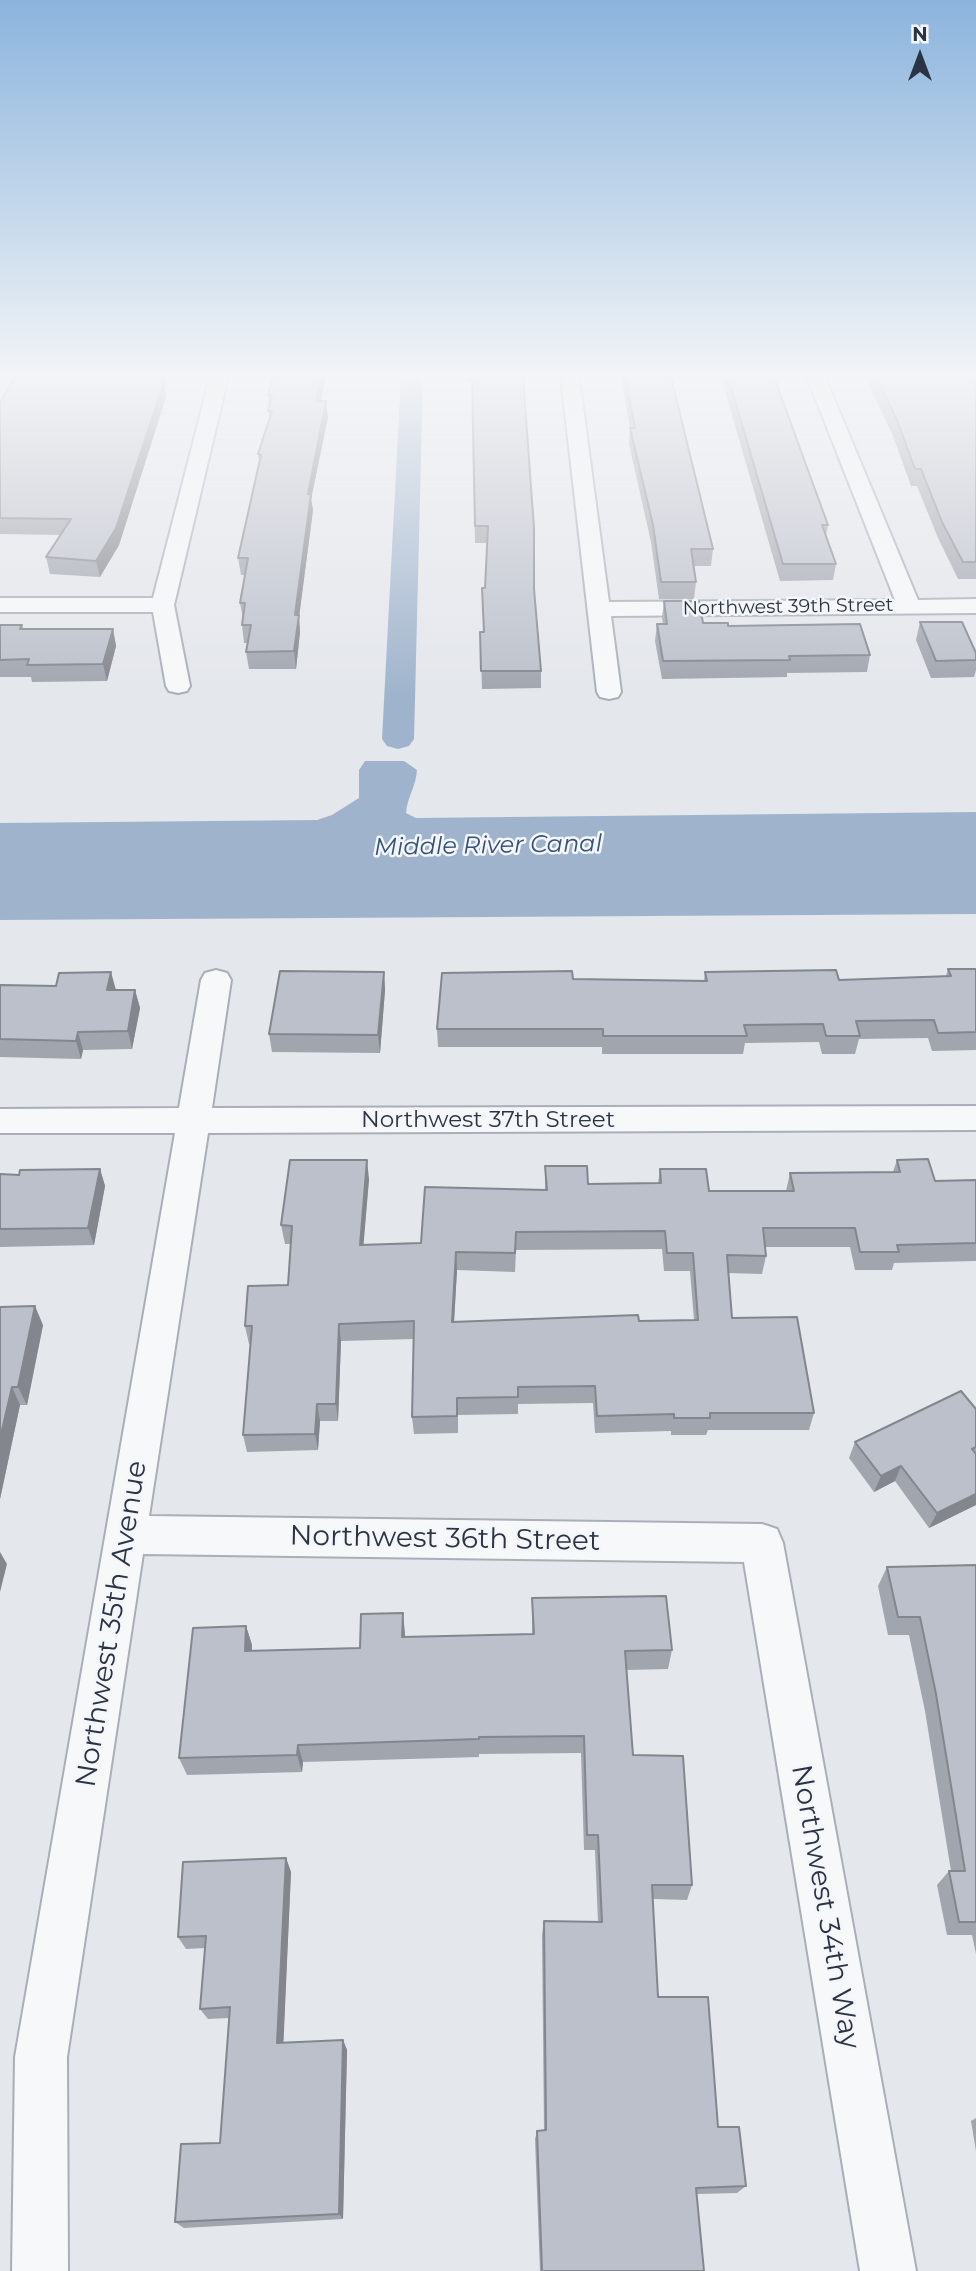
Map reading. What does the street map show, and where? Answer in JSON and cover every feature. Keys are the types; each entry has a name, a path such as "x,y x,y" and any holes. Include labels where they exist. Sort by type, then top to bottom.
{"street":[{"path":"178,686 163,605 193,483"},
{"path":"584,483 609,692"},
{"path":"859,483 909,606"},
{"path":"0,605 163,605"},
{"name":"Northwest 39th Street","path":"600,609 976,606"},
{"name":"Northwest 35th Avenue","path":"40,2271 41,2057 216,980"},
{"name":"Northwest 37th Street","path":"0,1121 976,1118"},
{"name":"Northwest 36th Street","path":"127,1535 762,1543"},
{"name":"Northwest 34th Way","path":"762,1543 888,2271"}],"water":[{"name":"Middle River Canal","path":"365,761 404,761 417,770 406,813 416,818 976,812 976,914 0,920 0,823 317,820 332,815 359,798 359,770"}],"building":[{"path":"0,483 131,483 116,528 96,561 46,557 71,519 0,518"},
{"path":"255,483 310,483 308,494 311,494 295,615 299,615 294,651 246,652 251,625 242,625 245,603 240,603 248,558 238,558"},
{"path":"474,483 531,483 534,589 541,671 481,671 480,632 484,632 482,588 485,588 488,526 475,526"},
{"path":"643,483 697,483 713,549 691,549 696,582 661,582 653,525"},
{"path":"759,483 813,483 828,525 822,525 836,564 783,564"},
{"path":"927,483 976,483 976,562 963,562 942,522"},
{"path":"664,601 699,601 703,623 728,623 728,626 860,624 870,655 789,656 790,660 663,661 657,624 667,624"},
{"path":"920,622 962,622 976,653 976,660 936,661"},
{"path":"0,625 22,625 20,629 113,629 103,664 27,665 29,659 0,660"},
{"path":"948,969 976,969 976,1032 938,1033 934,1020 856,1021 860,1036 826,1036 823,1024 744,1025 747,1036 603,1036 603,1029 437,1029 442,973 572,971 573,979 707,981 705,972 836,970 839,980 951,976"},
{"path":"280,971 384,972 378,1035 269,1034"},
{"path":"111,972 107,990 135,990 128,1031 78,1032 76,1041 0,1039 0,985 56,986 59,973"},
{"path":"928,1159 935,1181 976,1180 976,1243 897,1245 899,1252 860,1252 855,1228 763,1228 766,1256 727,1255 732,1318 797,1317 814,1413 710,1413 710,1418 674,1418 674,1414 597,1416 595,1386 518,1387 518,1397 457,1398 457,1416 412,1417 414,1321 339,1324 336,1404 317,1404 315,1434 243,1435 252,1326 245,1326 248,1286 288,1285 292,1226 281,1225 290,1160 367,1160 360,1245 421,1243 425,1187 547,1190 545,1166 587,1166 588,1184 661,1183 660,1169 706,1169 709,1191 794,1191 790,1173 900,1172 897,1160","holes":["665,1231 667,1253 693,1253 698,1320 639,1321 638,1315 452,1322 456,1252 515,1253 516,1232"]},
{"path":"100,1169 88,1228 0,1229 0,1174 19,1175 20,1170"},
{"path":"35,1306 18,1387 12,1387 0,1439 0,1307"},
{"path":"961,1391 976,1409 976,1447 972,1449 976,1454 976,1494 937,1513 901,1466 881,1476 855,1442"},
{"path":"976,1565 976,1922 959,1922 949,1871 965,1871 936,1694 920,1617 898,1617 887,1567"},
{"path":"666,1596 672,1650 625,1651 633,1755 683,1756 692,1885 652,1885 658,1997 708,1997 718,2127 739,2127 746,2186 696,2188 704,2271 542,2271 537,2131 546,2130 544,1921 602,1922 598,1835 587,1835 584,1736 479,1737 298,1745 297,1755 179,1758 193,1628 246,1626 245,1651 360,1648 361,1614 403,1613 402,1637 534,1634 532,1598"},
{"path":"286,1858 277,2043 343,2040 339,2214 175,2222 181,2144 220,2143 230,2007 200,2009 206,1936 178,1937 183,1862"}],"waterway":[{"path":"398,739 408,483"}]}
